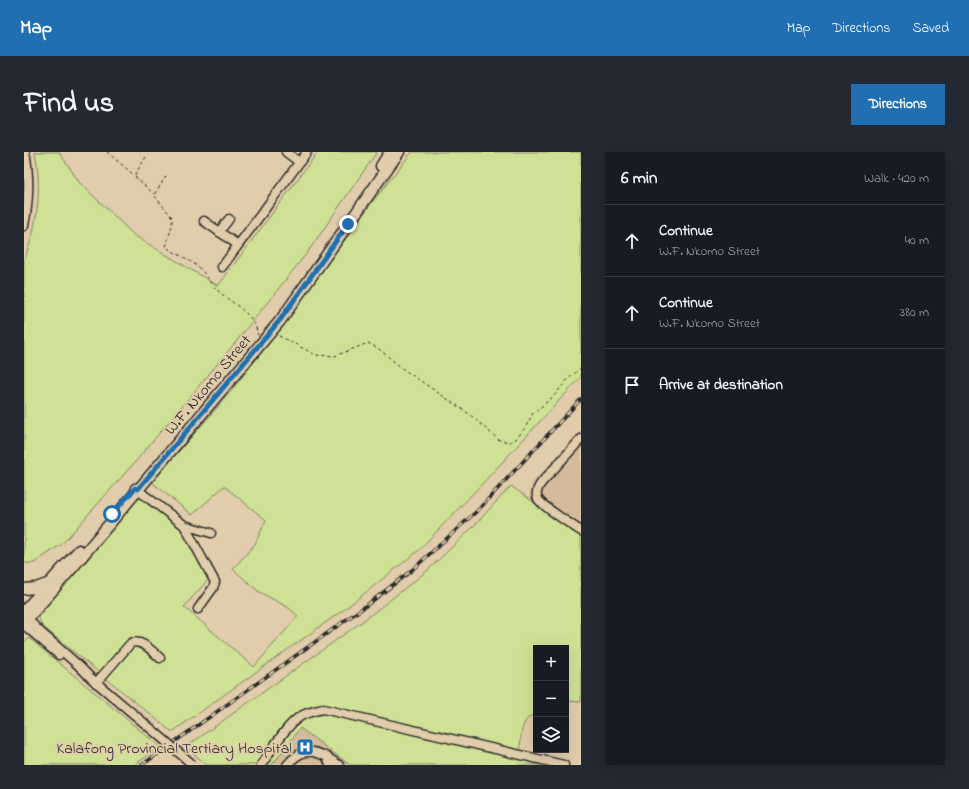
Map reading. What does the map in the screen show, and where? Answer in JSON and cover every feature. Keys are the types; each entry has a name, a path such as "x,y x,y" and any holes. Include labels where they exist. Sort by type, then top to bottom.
{"main road":[{"name":"W.F. Nkomo Street","path":"264,337 390,152"},
{"name":"W.F. Nkomo Street","path":"25,619 264,337 300,292 399,152"},
{"name":"W.F. Nkomo Street","path":"25,619 50,583 137,488"},
{"path":"24,589 36,588 50,583"}],"street":[{"path":"24,226 29,182 25,152"},
{"path":"286,152 299,162"},
{"path":"222,267 307,152"},
{"path":"220,232 229,219"},
{"path":"204,221 238,245"},
{"path":"581,439 538,486 537,492 538,499 544,505 581,531"},
{"path":"137,488 184,525 211,533"},
{"path":"184,525 215,582 213,588 198,609"},
{"path":"25,619 78,665 94,681 192,764"},
{"path":"94,681 128,646 134,642 142,644 160,658"},
{"path":"261,765 296,720 312,711 323,710 564,765"},
{"path":"287,765 301,753 309,751 318,752 339,765"},
{"path":"327,757 330,765"}],"path":[{"path":"107,152 154,195 172,217 172,225 166,247 188,259 203,271 213,286 234,302 250,317 256,325 257,333 264,337 278,336 316,355 335,356 368,343 379,349 402,369 444,395 468,413 499,440 510,442 516,439 525,428 533,413 552,397 568,379 581,368"},
{"path":"134,176 146,157"},
{"path":"154,195 166,176"}],"shaded area":[{"path":"581,430 581,536 529,498 532,483"},
{"name":"Kalafong Provincial Tertiary Hospital","path":"300,728 350,765 272,765"}],"green space":[{"path":"35,152 59,152 79,182 135,236 218,286 318,152 377,152 307,253 230,349 135,462 62,544 34,563 24,563 24,260 33,234 37,207 38,179"},
{"path":"412,152 581,152 581,377 419,550 346,608 172,732 42,626 38,616 42,608 141,494 183,528 210,577 184,607 254,667 298,616 289,608 258,591 233,569 255,544 266,520 224,486 192,515 152,482 223,401 267,346 374,200"},
{"path":"511,486 581,536 581,702 569,701 569,645 533,645 533,715 526,720 523,726 521,739 520,758 552,765 350,765 300,728 272,765 207,765 186,747 363,621 427,571 472,528"},
{"path":"29,638 160,747 134,765 24,765 24,643"}],"railway":[{"path":"142,765 367,605 412,570 478,510 581,399"}],"place":[{"name":"Kalafong Provincial Tertiary Hospital","path":"305,747"}],"route":[{"path":"112,514 135,488 138,489 256,350 280,320 348,224"}]}
